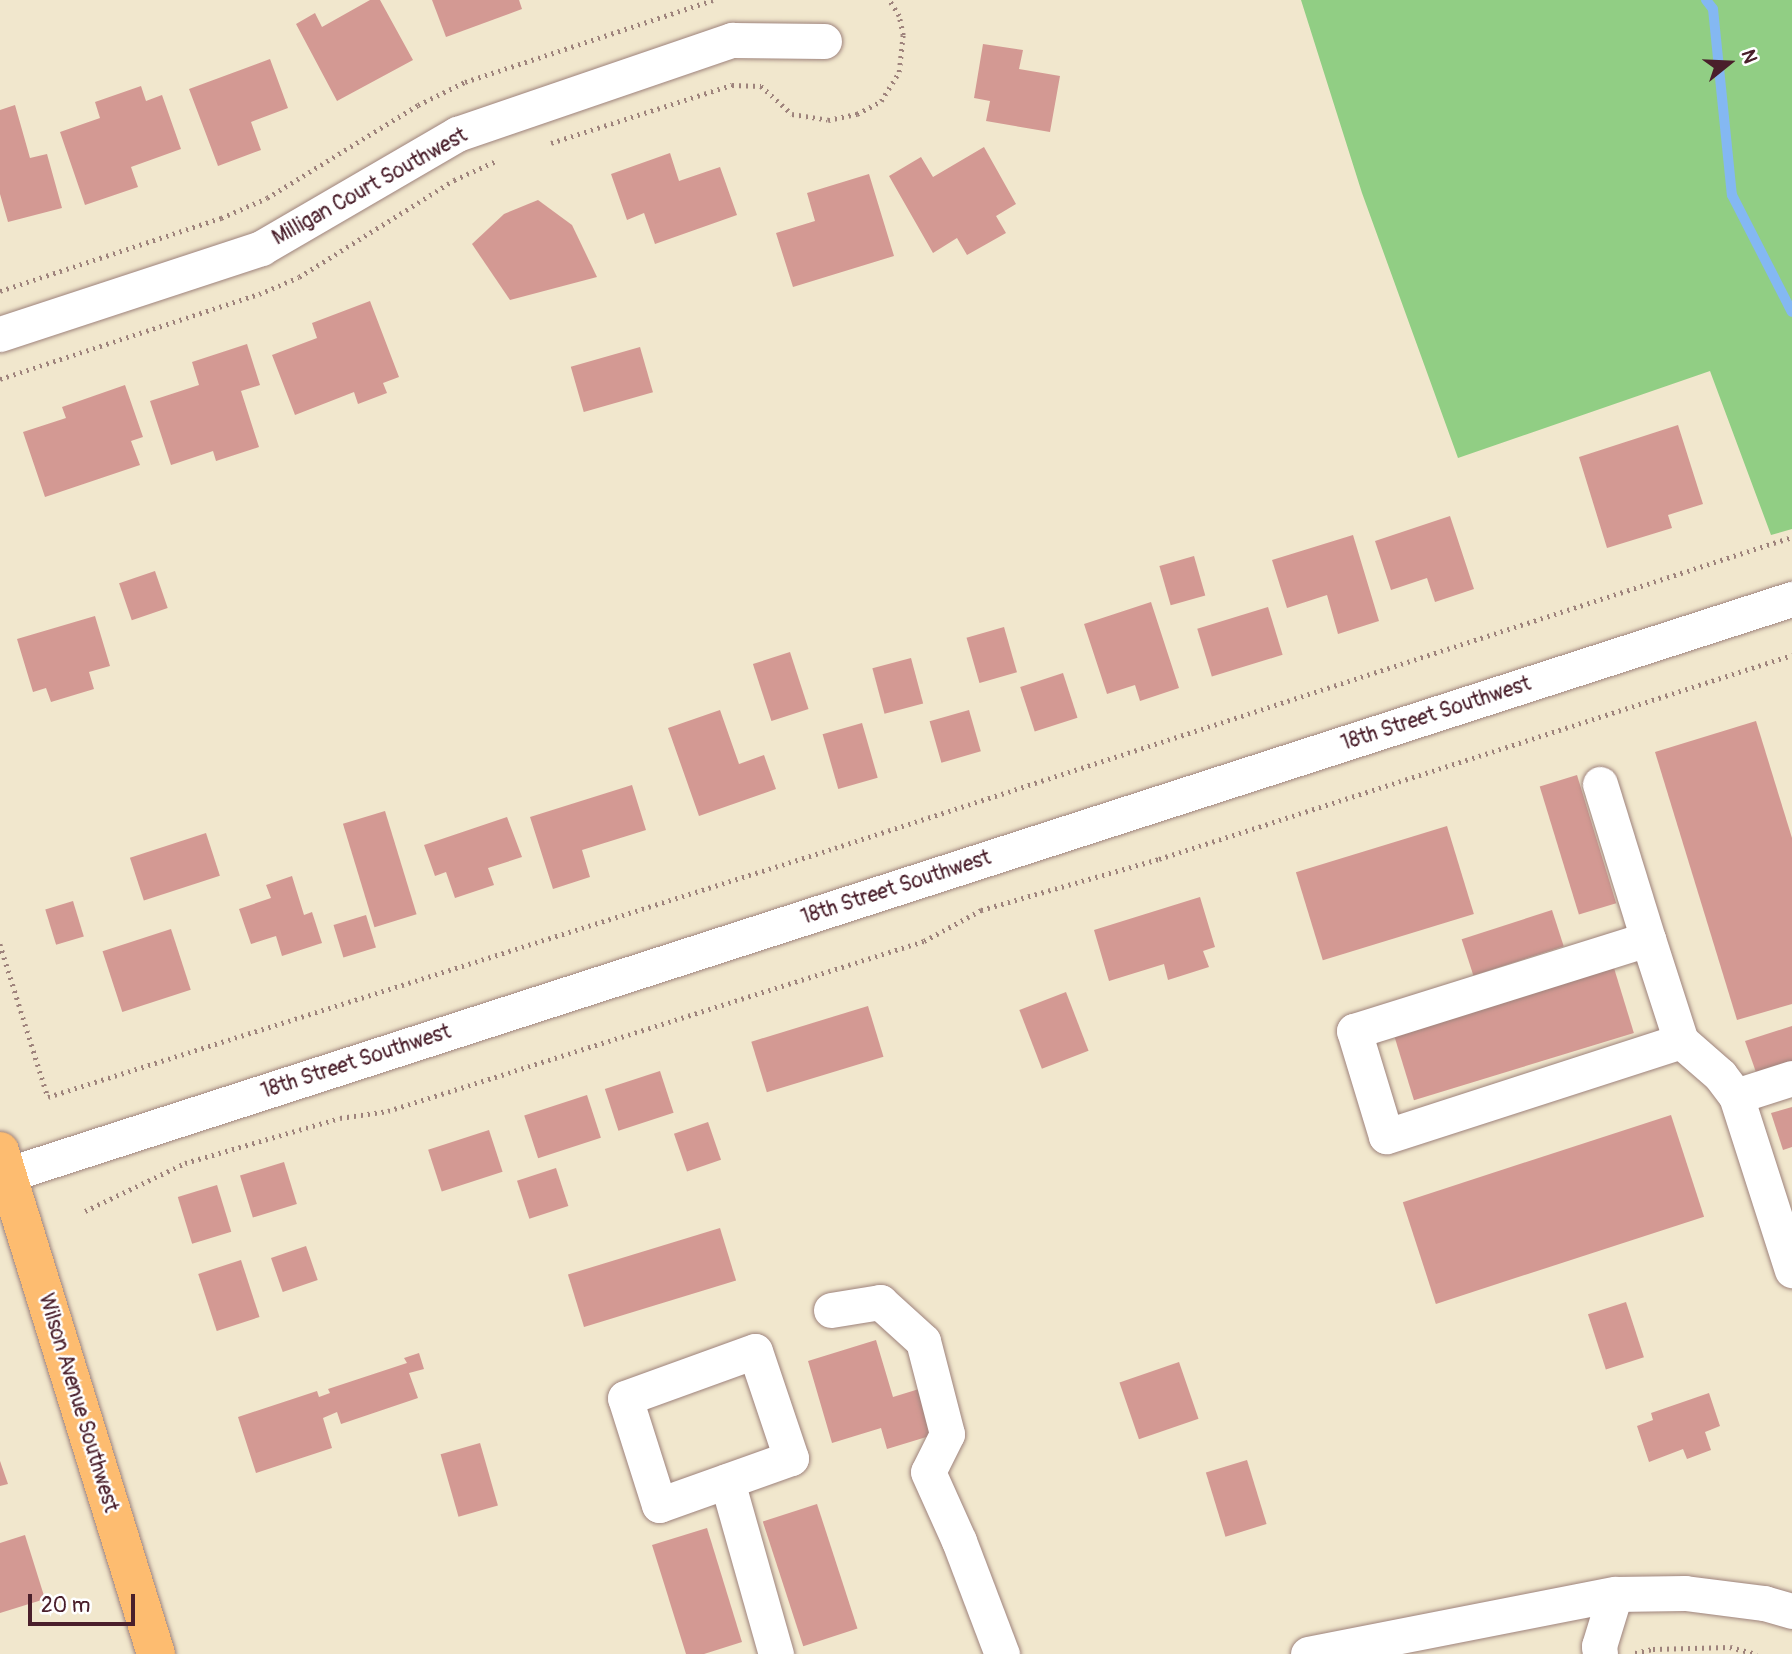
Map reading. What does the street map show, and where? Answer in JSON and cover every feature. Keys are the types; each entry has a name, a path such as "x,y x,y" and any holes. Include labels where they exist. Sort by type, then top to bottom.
{"main road":[{"name":"Wilson Avenue Southwest","path":"2,1167 156,1654"}],"street":[{"name":"Milligan Court Southwest","path":"0,334 261,248 457,134 732,40 824,41"},
{"name":"18th Street Southwest","path":"2,1167 1792,599"},
{"path":"1600,784 1681,1041 1720,1075 1736,1096 1792,1270"},
{"path":"1648,939 1354,1031 1387,1136 1681,1041"},
{"path":"1736,1096 1792,1079"},
{"path":"831,1310 880,1302 923,1341 947,1434 928,1472 959,1541 1002,1654"},
{"path":"755,1351 791,1458 727,1481 659,1505 625,1398 755,1351"},
{"path":"727,1481 776,1654"},
{"path":"1308,1654 1615,1594 1685,1593 1764,1603 1792,1611"},
{"path":"1601,1654 1599,1646 1615,1594"}],"path":[{"path":"0,291 221,218 267,198 418,105 466,82 713,0"},
{"path":"538,147 732,85 761,86 792,114 828,120 857,114 881,101 899,72 903,35 899,16 889,0"},
{"path":"0,379 259,294 299,277 454,180 500,159"},
{"path":"0,944 48,1097 848,844 1792,537"},
{"path":"85,1211 185,1163 340,1118 388,1111 924,941 981,910 1076,880 1159,859 1792,655"},
{"path":"1627,1654 1653,1649 1730,1647 1758,1654"}],"green space":[{"path":"1301,0 1792,0 1792,529 1771,535 1710,371 1458,458 1362,193"}],"building":[{"path":"370,0 380,0 413,60 337,101 296,24 315,13 322,27"},
{"path":"432,0 519,0 522,9 446,37"},
{"path":"983,44 1023,50 1019,69 1060,76 1050,132 986,121 990,101 974,98"},
{"path":"270,59 288,108 251,122 261,150 218,166 189,89"},
{"path":"141,86 146,101 162,95 181,149 131,167 138,187 85,205 60,132 100,118 95,102"},
{"path":"15,105 30,158 47,154 62,208 8,222 0,194 0,110"},
{"path":"984,147 1016,204 996,216 1006,233 967,255 957,238 933,253 889,176 921,157 933,177"},
{"path":"670,153 679,181 720,167 737,215 655,244 644,213 627,220 611,174"},
{"path":"869,174 894,256 793,287 776,233 815,221 807,193"},
{"path":"538,200 572,225 597,277 510,300 472,244 504,214"},
{"path":"370,301 399,377 383,383 387,393 358,404 354,392 295,415 272,355 317,338 312,323"},
{"path":"247,344 260,385 241,391 259,447 216,461 213,451 171,465 150,401 199,385 192,362"},
{"path":"640,347 653,392 584,412 571,367"},
{"path":"125,385 143,437 131,441 140,465 45,497 23,432 66,418 62,407"},
{"path":"1678,425 1703,504 1668,515 1672,528 1607,548 1579,457"},
{"path":"1450,516 1474,589 1435,602 1427,578 1391,590 1375,541"},
{"path":"1353,535 1379,621 1338,634 1327,595 1287,608 1272,560"},
{"path":"1194,556 1205,595 1171,605 1159,566"},
{"path":"155,571 168,608 132,620 119,583"},
{"path":"1151,602 1179,688 1140,701 1135,685 1107,694 1084,624"},
{"path":"1268,607 1283,655 1212,676 1197,629"},
{"path":"95,616 110,666 89,672 94,689 51,702 46,688 33,692 17,639"},
{"path":"1004,627 1017,672 979,683 967,638"},
{"path":"790,652 809,709 771,721 753,664"},
{"path":"911,658 923,703 885,714 872,668"},
{"path":"1063,673 1078,718 1035,732 1020,687"},
{"path":"720,710 739,764 764,755 776,789 699,816 668,728"},
{"path":"969,710 981,751 941,763 930,721"},
{"path":"1756,721 1792,838 1792,1004 1737,1020 1655,752"},
{"path":"862,723 878,778 838,789 823,734"},
{"path":"1577,775 1616,903 1579,915 1540,786"},
{"path":"632,785 646,830 582,850 590,877 553,889 530,817"},
{"path":"385,811 417,914 374,927 343,824"},
{"path":"507,817 522,857 488,868 494,885 455,898 446,872 435,876 424,845"},
{"path":"1447,826 1474,914 1323,960 1296,872"},
{"path":"206,833 220,876 144,901 130,858"},
{"path":"292,876 304,915 312,912 322,943 282,956 276,936 251,944 239,909 271,898 266,885"},
{"path":"1200,897 1215,947 1203,951 1209,967 1168,980 1164,964 1109,981 1094,930"},
{"path":"73,901 84,936 56,945 45,909"},
{"path":"1552,910 1564,946 1473,975 1462,939"},
{"path":"366,915 376,948 343,957 333,925"},
{"path":"171,929 191,990 122,1012 103,951"},
{"path":"1614,968 1634,1033 1414,1100 1394,1035"},
{"path":"1066,992 1089,1051 1042,1069 1019,1010"},
{"path":"868,1006 883,1057 767,1092 751,1042"},
{"path":"1792,1026 1792,1063 1757,1075 1745,1041"},
{"path":"660,1071 674,1113 618,1131 605,1089"},
{"path":"587,1095 601,1138 538,1158 524,1115"},
{"path":"1792,1107 1792,1147 1783,1150 1771,1113"},
{"path":"1671,1115 1704,1217 1436,1304 1403,1202"},
{"path":"708,1122 721,1160 687,1172 674,1134"},
{"path":"489,1130 503,1172 442,1192 428,1150"},
{"path":"284,1162 297,1204 253,1218 240,1175"},
{"path":"556,1168 568,1206 529,1219 517,1181"},
{"path":"217,1185 231,1232 192,1244 178,1197"},
{"path":"720,1228 736,1281 584,1327 568,1274"},
{"path":"306,1246 318,1280 283,1292 271,1258"},
{"path":"241,1260 260,1317 217,1331 198,1274"},
{"path":"1626,1302 1644,1357 1606,1370 1588,1314"},
{"path":"876,1340 893,1397 919,1389 933,1435 887,1449 881,1428 832,1443 808,1361"},
{"path":"419,1353 424,1369 409,1373 418,1398 341,1424 337,1412 323,1418 332,1448 256,1473 238,1417 317,1391 319,1397 330,1393 328,1389 407,1363 404,1358"},
{"path":"1179,1362 1199,1419 1139,1439 1119,1383"},
{"path":"1709,1393 1720,1426 1705,1432 1711,1450 1687,1459 1683,1449 1649,1462 1637,1426 1653,1420 1651,1413"},
{"path":"480,1443 498,1505 459,1517 441,1454"},
{"path":"1247,1460 1267,1524 1225,1537 1206,1473"},
{"path":"0,1461 8,1484 0,1486"},
{"path":"817,1504 857,1629 803,1646 763,1522"},
{"path":"707,1528 742,1642 704,1654 686,1654 652,1545"},
{"path":"25,1535 45,1599 0,1613 0,1543"}],"waterway":[{"path":"1706,0 1713,9 1732,195 1792,312"}]}
